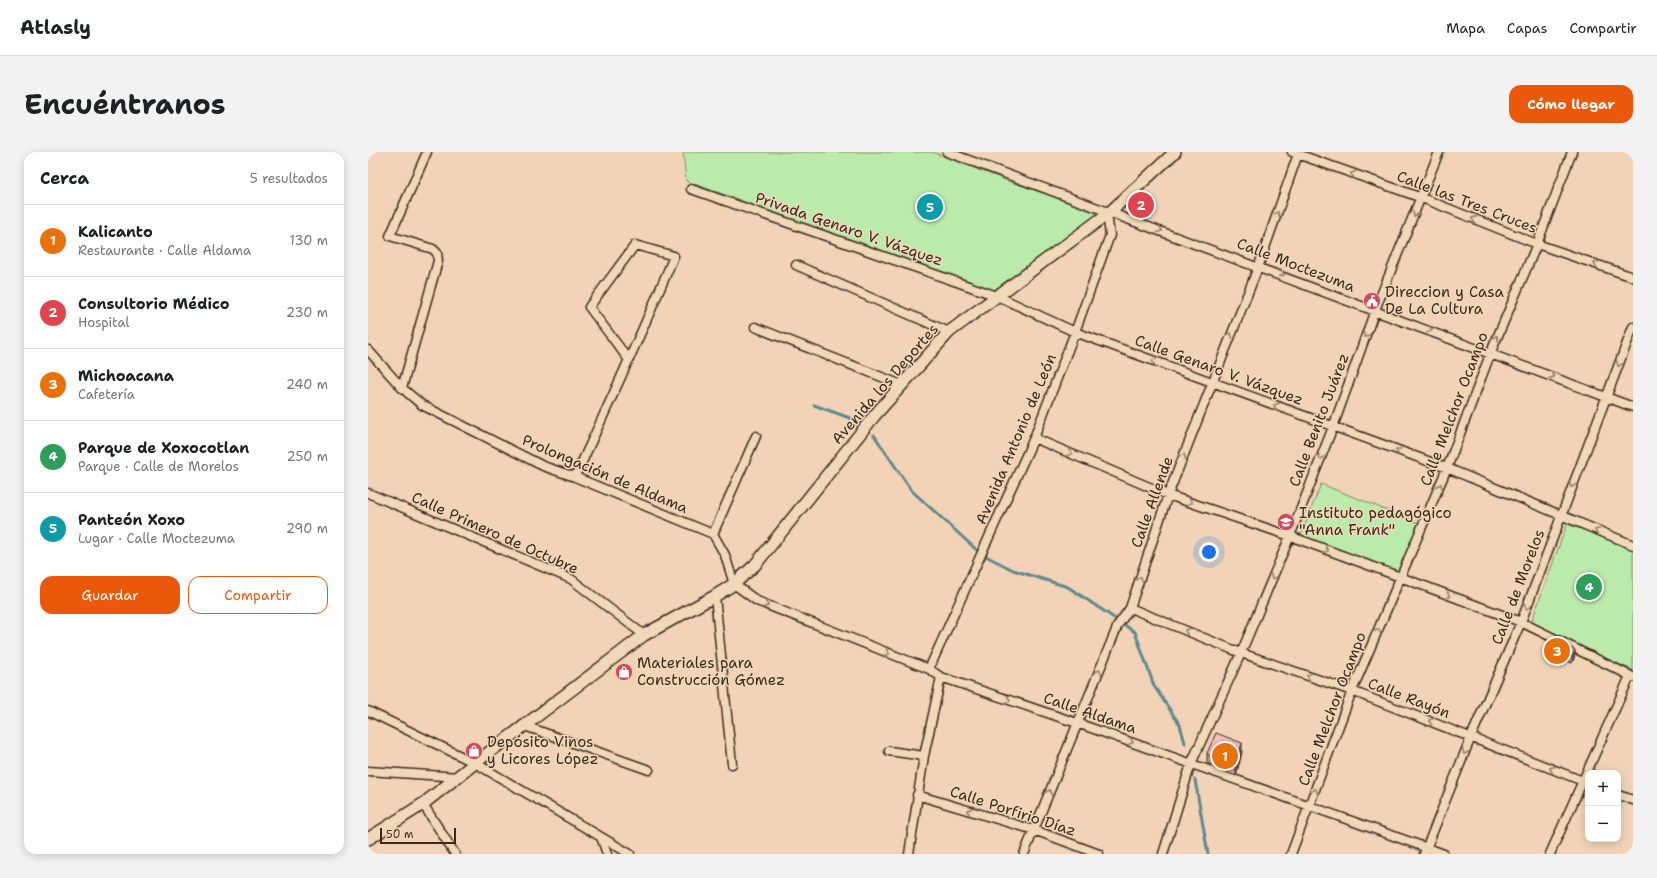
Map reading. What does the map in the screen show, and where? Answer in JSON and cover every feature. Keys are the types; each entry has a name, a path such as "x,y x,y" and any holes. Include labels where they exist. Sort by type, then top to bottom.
{"street":[{"path":"402,388 438,262 437,253 433,249 390,236 427,152"},
{"name":"Calle Moctezuma","path":"947,152 1108,213 1258,265 1633,407"},
{"name":"Avenida los Deportes","path":"368,839 423,804 644,635 734,584 755,565 875,415 949,332 1108,213 1175,152"},
{"name":"Calle Benito Juárez","path":"1163,854 1191,764 1241,653 1290,536 1333,427 1375,310 1440,152"},
{"name":"Calle Melchor Ocampo","path":"1291,854 1352,691 1447,468 1491,352 1537,244 1572,152"},
{"name":"Calle las Tres Cruces","path":"1295,153 1422,198 1537,244 1633,277"},
{"name":"Calle Allende","path":"1024,854 1118,625 1128,611 1168,495 1258,265 1295,153"},
{"name":"Privada Genaro V. Vázquez","path":"691,188 997,296"},
{"name":"Avenida Antonio de León","path":"929,669 1034,438 1076,332 1110,235 1108,213"},
{"path":"576,477 629,360 674,256 635,244 589,307 629,360"},
{"path":"796,265 949,332"},
{"name":"Calle Genaro V. Vázquez","path":"997,296 1076,332 1447,468 1633,545"},
{"path":"755,327 902,384"},
{"name":"Calle de Morelos","path":"1426,851 1471,737 1521,622 1605,397 1633,327"},
{"name":"Prolongación de Aldama","path":"368,350 402,388 422,405 543,466 576,477 713,534"},
{"path":"734,584 725,555 713,534 756,436"},
{"path":"1034,438 1168,495 1290,536 1400,579 1521,622 1632,676 1590,770"},
{"name":"Calle Primero de Octubre","path":"368,493 571,579 644,635"},
{"name":"Calle Aldama","path":"734,584 757,601 929,669 941,677 1310,805 1426,851 1444,854"},
{"path":"715,596 732,764"},
{"name":"Calle Rayón","path":"1128,611 1241,653 1352,691 1585,782"},
{"path":"909,854 924,756 941,677"},
{"path":"368,711 475,763 630,854"},
{"path":"525,726 649,770"},
{"path":"889,751 924,756"},
{"path":"368,771 459,776"},
{"path":"1550,854 1585,782"},
{"name":"Calle Porfirio Díaz","path":"917,795 1034,830 1099,854"},
{"path":"1621,796 1633,800"},
{"path":"423,804 455,854"},
{"path":"601,837 607,854"}],"green space":[{"path":"683,152 932,152 1008,181 1107,214 997,296 969,281 686,181"},
{"path":"1321,484 1419,523 1398,575 1300,537"},
{"path":"1567,524 1633,548 1633,670 1530,626"}],"building":[{"path":"1552,640 1575,650 1572,657 1549,650"},
{"path":"1216,733 1242,743 1236,767 1214,760 1207,753"}],"waterway":[{"path":"814,405 858,421"},
{"path":"874,435 911,490 980,553 1013,570 1068,587 1135,632 1154,686 1180,725 1185,743"},
{"path":"1195,780 1208,854"}],"place":[{"name":"Consultorio Médico","path":"1141,205"},
{"name":"Panteón Xoxo","path":"930,207"},
{"name":"Direccion y Casa De La Cultura","path":"1372,301"},
{"name":"Instituto pedagógico \"Anna Frank\"","path":"1286,522"},
{"name":"Parque de Xoxocotlan","path":"1589,587"},
{"name":"Michoacana","path":"1557,651"},
{"name":"Materiales para Construcción Gómez","path":"624,672"},
{"name":"Depósito Vinos y Licores López","path":"474,751"},
{"name":"Kalicanto","path":"1225,756"}]}
